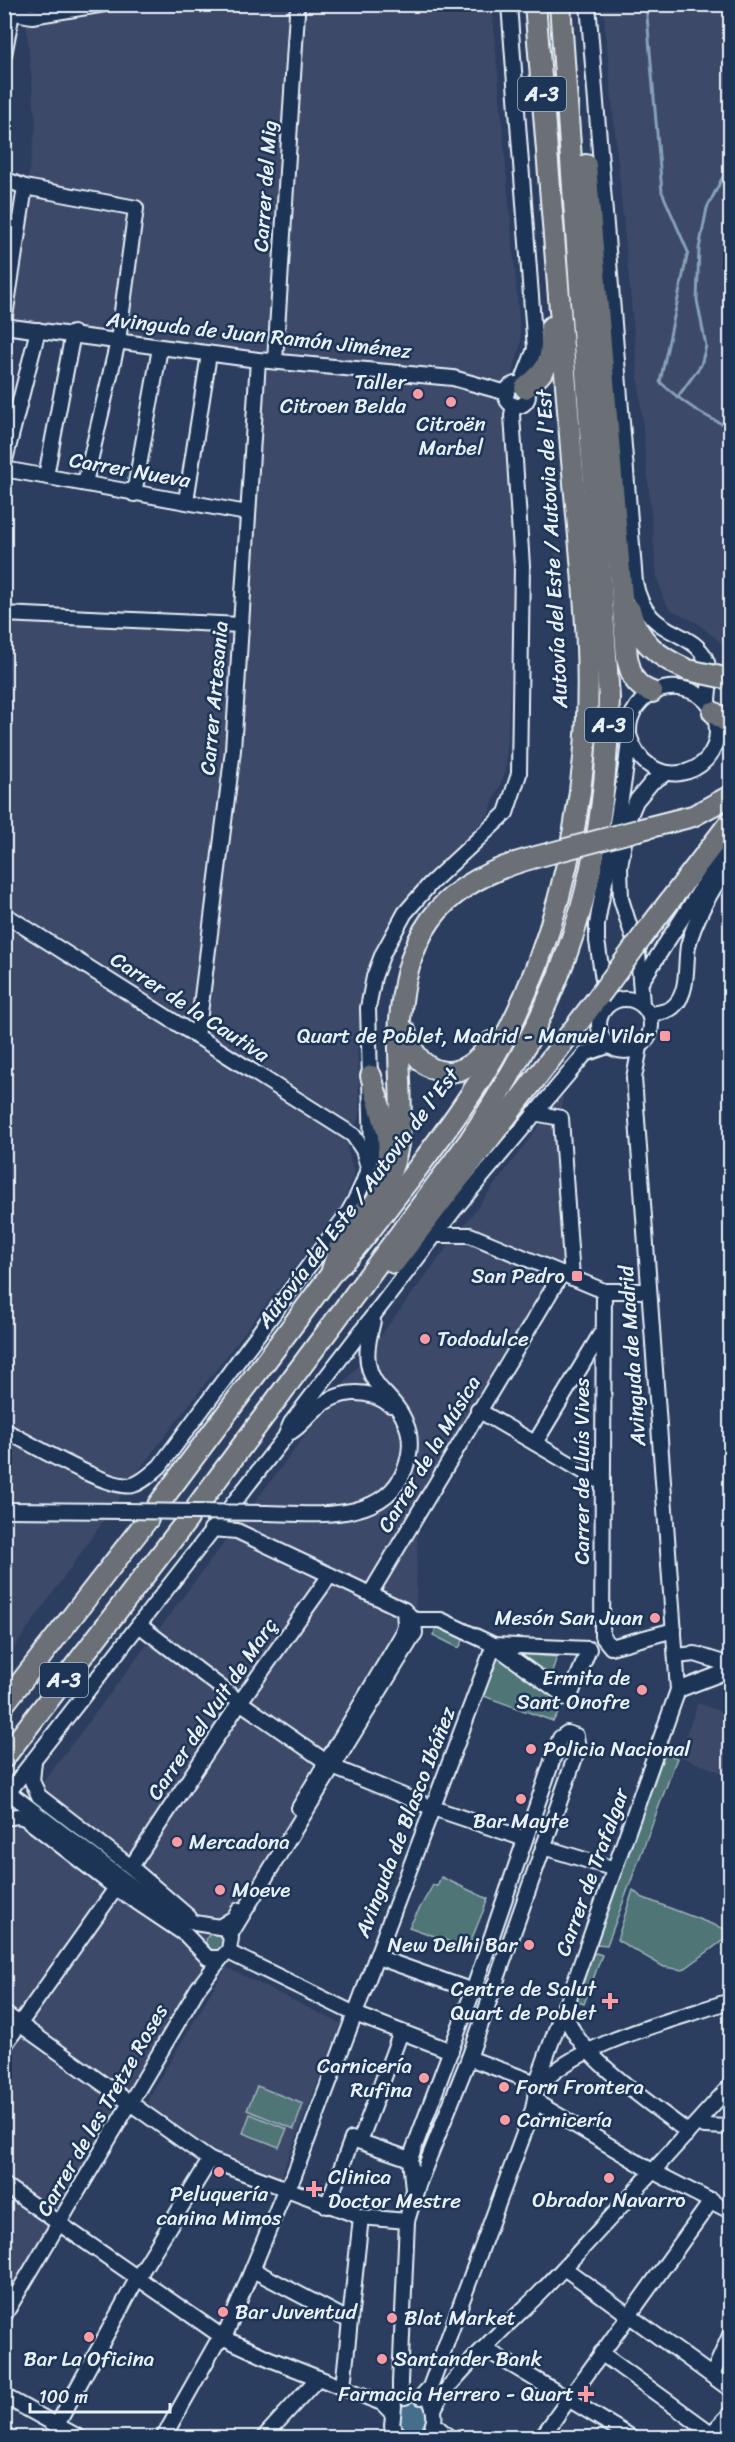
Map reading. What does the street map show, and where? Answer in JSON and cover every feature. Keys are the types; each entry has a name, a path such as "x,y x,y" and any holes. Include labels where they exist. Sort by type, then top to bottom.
{"highway":[{"name":"Autovía del Este / Autovia de l'Est","path":"4,1704 153,1512 330,1274 352,1254 457,1114 504,1039 533,974 562,886 585,757 585,632 535,4"},
{"name":"A-3","path":"4,1758 305,1364 331,1324 469,1142 520,1062 541,1021 576,932 595,854 605,792 609,698 560,4"},
{"path":"571,4 630,671 637,685 652,692"},
{"path":"518,389 546,371 550,359 546,237 548,184"},
{"path":"617,519 626,592 636,629 657,654 688,680 728,678"},
{"path":"710,708 730,724"},
{"path":"646,828 692,809 730,786"},
{"path":"338,1252 370,1211 384,1184 398,1146 403,990 412,953 439,908 474,880 507,864 693,816 730,796"},
{"path":"305,1364 324,1350 603,1001 646,932 730,822"},
{"path":"402,1019 414,1055 430,1069 443,1072 457,1071 478,1058 497,1031 514,1015"},
{"path":"330,1274 340,1245 380,1182 388,1152 383,1113 371,1076"}],"street":[{"path":"4,55 8,12 32,16 105,4"},
{"path":"508,4 535,349 518,389 508,400 514,405"},
{"path":"451,2051 355,2014 224,1955 213,1959 202,1953 163,1910 10,1797 34,1759 285,1437 291,1423 454,1210 534,1113 585,1054 615,1048 640,1047 651,1033 640,983 638,953 621,898 622,852 636,801 652,782 665,774 691,770 707,757 717,731 710,708 709,666 703,653 690,640 660,627 644,610 638,596 588,4"},
{"name":"Carrer del Mig","path":"275,361 297,13"},
{"path":"4,179 25,187 136,208 118,341 85,483"},
{"path":"4,324 25,187"},
{"name":"Avinguda de Juan Ramón Jiménez","path":"4,324 160,348 258,360 453,378 518,389"},
{"path":"4,464 38,330"},
{"path":"46,476 73,333"},
{"path":"134,494 160,348"},
{"path":"186,501 209,354"},
{"name":"Carrer Artesania","path":"196,1037 233,750 258,360"},
{"path":"514,405 525,402 528,396 518,389"},
{"path":"4,1430 100,1480 120,1487 133,1485 160,1466 348,1213 369,1170 372,1148 368,1008 374,977 393,932 430,884 506,813 519,774 522,566 512,416 514,405"},
{"name":"Carrer Nueva","path":"4,469 247,513"},
{"path":"4,614 241,625"},
{"path":"615,1048 598,1027 603,1001 597,925 618,820 633,713 652,692 688,680 702,678 709,666"},
{"path":"688,680 710,708"},
{"path":"629,735 632,747 644,764 665,774"},
{"path":"640,983 730,844"},
{"path":"603,1001 626,999 646,1009 666,1011 675,1005 683,991 689,945 705,908 730,863"},
{"name":"Carrer de la Cautiva","path":"4,914 353,1136"},
{"name":"Avinguda de Madrid","path":"640,1047 634,1078 674,1630"},
{"name":"Avinguda de Madrid","path":"615,1048 634,1078"},
{"path":"369,1170 363,1150 353,1136 366,1127 372,1113"},
{"path":"534,1113 561,1118 567,1276"},
{"path":"436,1235 470,1235 604,1292 648,1291"},
{"name":"Carrer de la Música","path":"370,1594 478,1410 567,1276"},
{"name":"Carrer de Lluís Vives","path":"604,1292 602,1635 611,1647 674,1630"},
{"path":"4,1510 266,1513 343,1512 362,1509 385,1497 403,1474 408,1461 409,1434 400,1413 372,1377 368,1367 368,1340 374,1317"},
{"path":"535,1443 604,1329"},
{"path":"285,1437 298,1428 316,1409 343,1394 370,1394 383,1400 400,1413"},
{"path":"478,1410 603,1483"},
{"path":"237,1531 231,1520 239,1496"},
{"path":"212,1529 237,1531 409,1615 441,1620 494,1645 569,1699 589,1649 494,1645"},
{"name":"Carrer del Vuit de Març","path":"131,1867 240,1702 330,1575"},
{"path":"220,1929 234,1918 415,1634 409,1615"},
{"path":"139,1625 240,1702 331,1764 433,1808 525,1839"},
{"name":"Carrer de Trafalgar","path":"421,2397 429,2390 433,2381 537,2094 539,2076 558,2022 572,1989 678,1690 674,1630"},
{"name":"Avinguda de Blasco Ibáñez","path":"164,2438 216,2344 224,2338 285,2190 293,2178 494,1645"},
{"path":"676,1656 695,1654 730,1665"},
{"path":"678,1690 730,1670"},
{"path":"405,2397 400,2390 407,2221 413,2189 410,2159 473,1991 560,1738 567,1733 576,1736 578,1749 469,2058 418,2184 407,2221"},
{"path":"34,1759 32,1781 39,1796 131,1867 195,1923"},
{"path":"4,1818 18,1816 25,1818 116,1888 186,1935"},
{"path":"543,1847 615,1869"},
{"path":"4,2046 116,1888"},
{"path":"163,1910 195,1923 220,1929"},
{"path":"220,1929 224,1955"},
{"name":"Carrer de les Tretze Roses","path":"198,1988 202,1953 199,1936 220,1929"},
{"name":"Carrer de les Tretze Roses","path":"4,2316 198,1988 224,1955"},
{"path":"376,1957 473,1991"},
{"name":"Carrer de Trafalgar","path":"572,1989 567,2014 579,2042 685,2130 686,2135"},
{"path":"537,2094 558,2067 588,2051 730,2001"},
{"path":"4,2013 210,2160 361,2217 407,2221"},
{"path":"360,2141 401,2032"},
{"path":"576,2034 590,2042 608,2043"},
{"path":"469,2058 531,2080 542,2105 652,2171 730,2211"},
{"path":"424,2438 441,2397 564,2268 730,2086"},
{"path":"704,2126 730,2127"},
{"path":"327,2206 352,2139 410,2159"},
{"path":"57,2425 138,2277 210,2160"},
{"path":"4,2185 224,2338 382,2403 391,2412"},
{"path":"541,2438 712,2200"},
{"path":"343,2387 361,2217"},
{"path":"564,2268 730,2389"},
{"path":"253,2270 350,2321"},
{"path":"712,2376 730,2335"},
{"path":"485,2349 568,2398 612,2432 633,2438"},
{"path":"601,2353 709,2435 730,2414"},
{"path":"263,2438 318,2378"},
{"path":"4,2396 80,2438"},
{"path":"397,2436 392,2426 391,2412 396,2403 405,2397 421,2397 429,2400 434,2417 450,2438"}],"shaded area":[{"path":"28,5 492,5 521,342 506,400 508,488 515,584 506,770 488,815 441,864 376,946 357,1043 360,1114 347,1148 354,1173 343,1204 142,1466 5,1661 5,621 231,633 248,369 6,329 36,126 26,21"},
{"path":"603,5 730,5 730,650 697,623 670,609 664,600 657,577"},
{"path":"558,545 561,545 563,567 552,580 549,579 550,572"},
{"path":"563,1094 557,1174 563,1268 418,1520 415,1635 230,1954 5,2328 4,1834"},
{"path":"698,1703 730,1715 730,1776 678,1756"},
{"path":"226,1967 341,2024 280,2178 218,2154 151,2111 148,2099"},
{"path":"413,2402 424,2406 428,2417 424,2428 413,2432 402,2428 398,2417 402,2406"}],"green space":[{"path":"440,1622 466,1635 459,1648 433,1635"},
{"path":"496,1653 566,1701 553,1721 481,1695"},
{"path":"519,1654 557,1657 550,1677"},
{"path":"665,1752 677,1758 607,1945 595,1944"},
{"path":"441,1877 488,1899 468,1948 409,1927 433,1885 437,1886"},
{"path":"633,1890 641,1897 730,1931 730,1935 683,1970 664,1967 617,1940"},
{"path":"211,1933 219,1933 224,1938 222,1949 211,1951 206,1946 206,1938"},
{"path":"596,1953 602,1955 584,2004 576,2001 592,1955"},
{"path":"257,2086 303,2104 294,2129 247,2110"},
{"path":"250,2114 287,2129 279,2147 243,2133"}],"waterway":[{"path":"646,4 662,192 688,252 660,382 693,408 730,427"},
{"path":"677,398 701,365 706,346 697,300 699,249 707,208 730,163"}],"place":[{"name":"Taller Citroen Belda","path":"418,394"},
{"name":"Citroën Marbel","path":"451,402"},
{"name":"Quart de Poblet, Madrid - Manuel Vilar","path":"665,1036"},
{"name":"San Pedro","path":"577,1276"},
{"name":"Tododulce","path":"425,1339"},
{"name":"Mesón San Juan","path":"655,1618"},
{"name":"Ermita de Sant Onofre","path":"642,1690"},
{"name":"Policia Nacional","path":"531,1749"},
{"name":"Bar Mayte","path":"521,1799"},
{"name":"Mercadona","path":"177,1842"},
{"name":"Moeve","path":"220,1890"},
{"name":"New Delhi Bar","path":"529,1945"},
{"name":"Centre de Salut Quart de Poblet","path":"610,2001"},
{"name":"Carnicería Rufina","path":"424,2078"},
{"name":"Forn Frontera","path":"504,2087"},
{"name":"Carnicería","path":"505,2120"},
{"name":"Peluquería canina Mimos","path":"219,2172"},
{"name":"Obrador Navarro","path":"609,2178"},
{"name":"Clinica Doctor Mestre","path":"314,2189"},
{"name":"Bar Juventud","path":"223,2312"},
{"name":"Blat Market","path":"392,2318"},
{"name":"Bar La Oficina","path":"89,2337"},
{"name":"Santander Bank","path":"382,2359"},
{"name":"Farmacia Herrero - Quart","path":"586,2394"}]}
